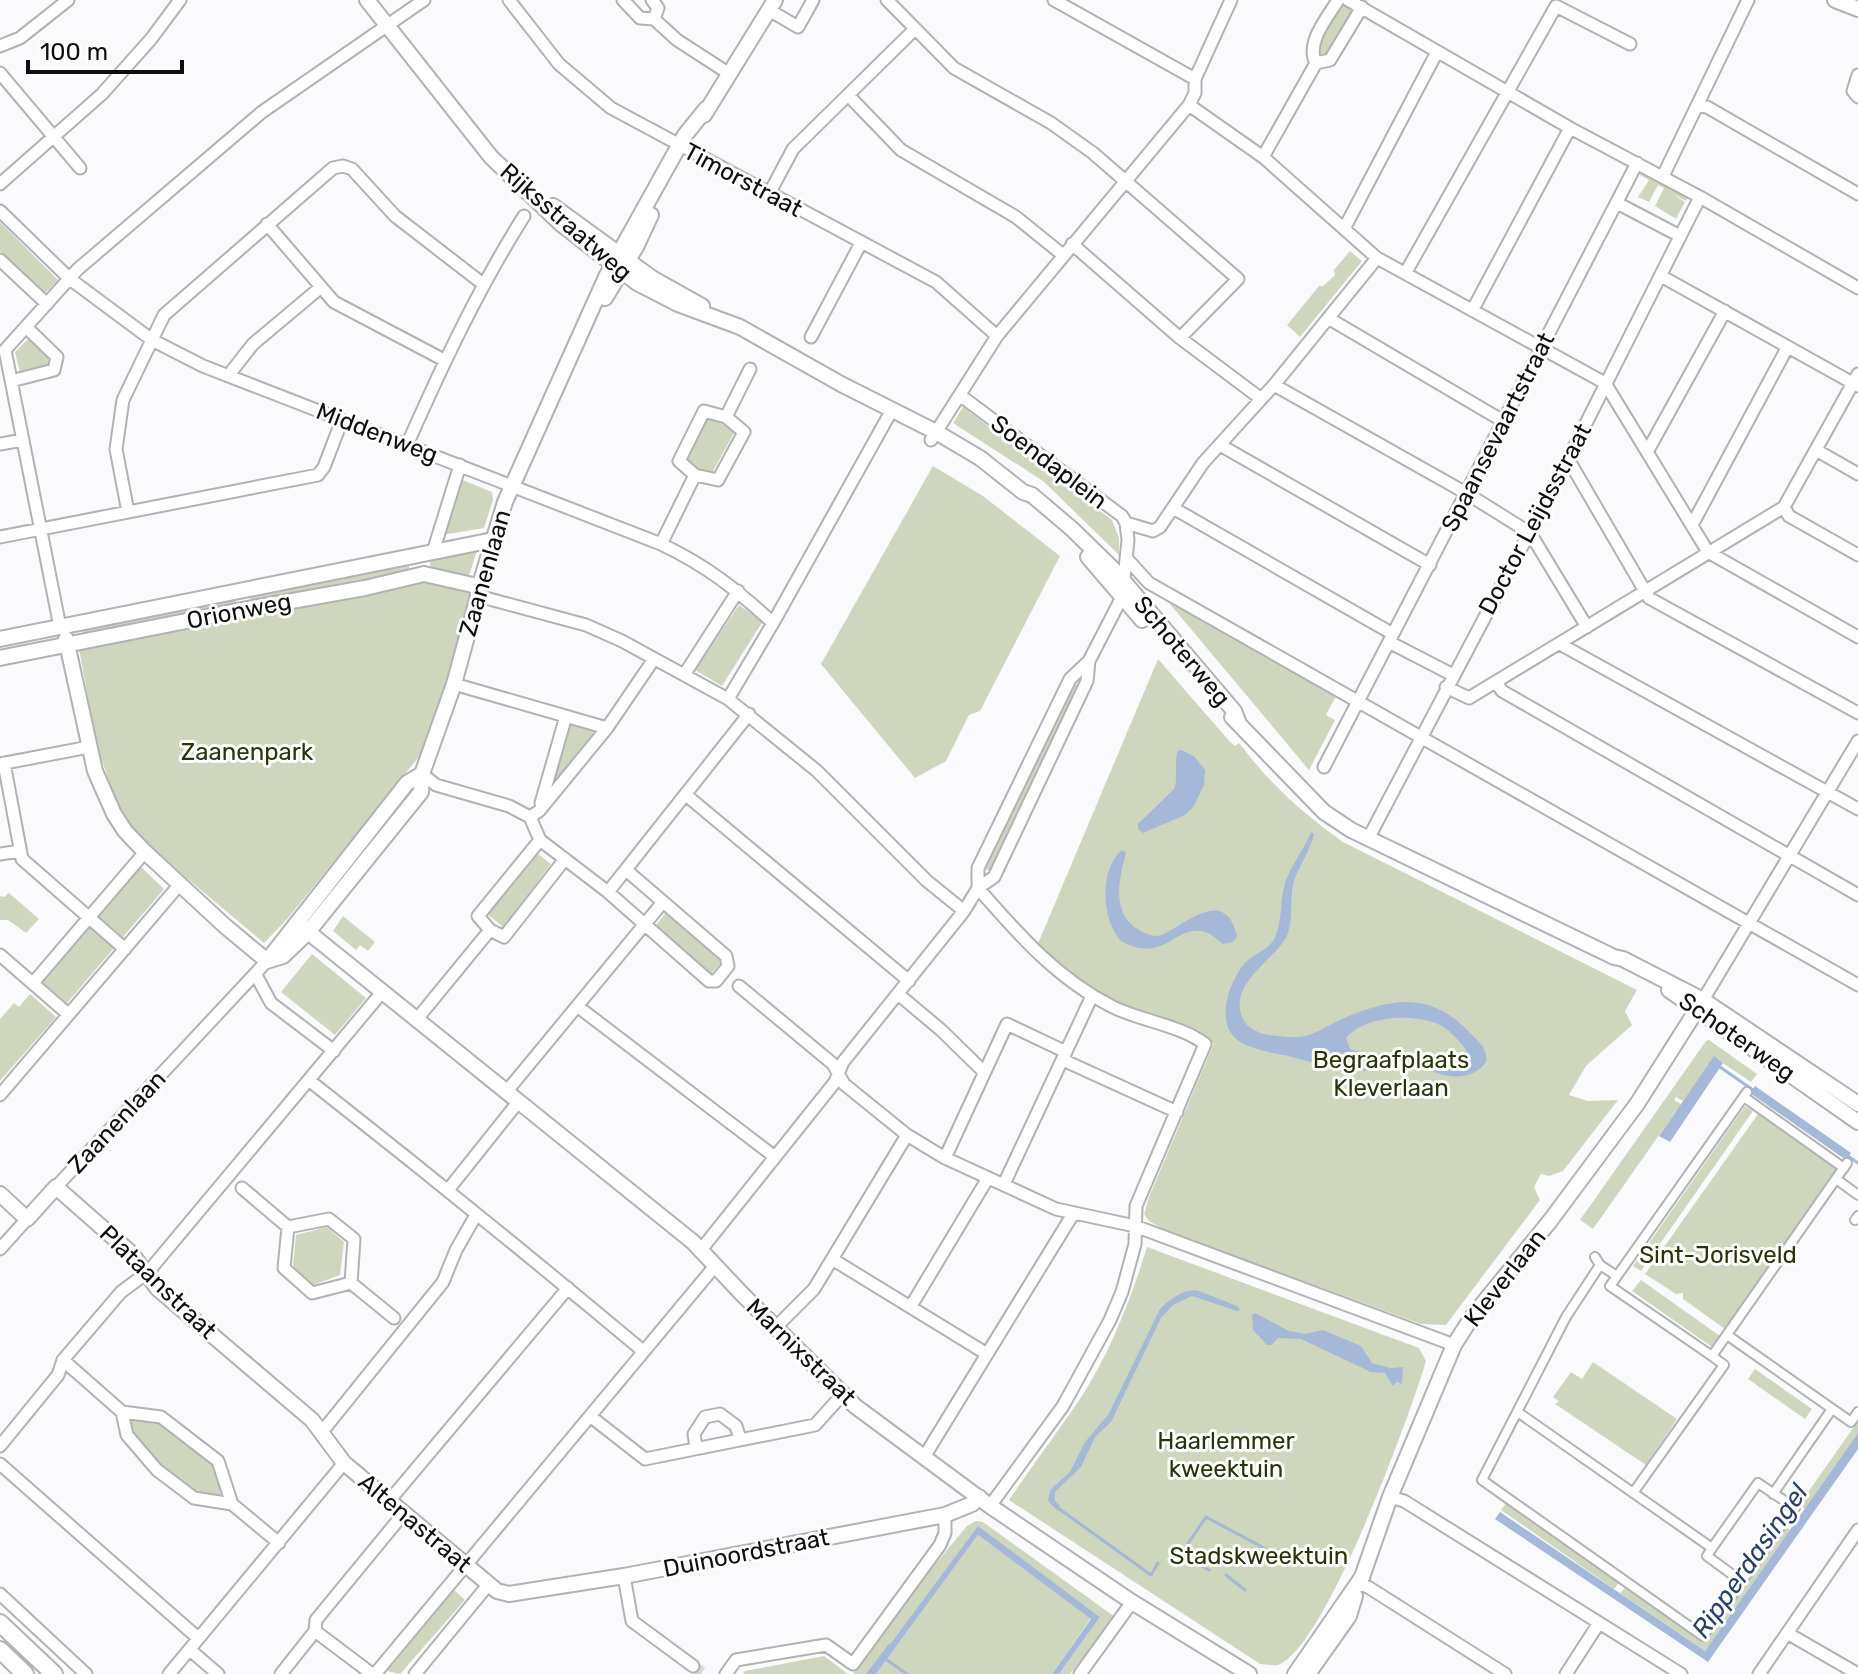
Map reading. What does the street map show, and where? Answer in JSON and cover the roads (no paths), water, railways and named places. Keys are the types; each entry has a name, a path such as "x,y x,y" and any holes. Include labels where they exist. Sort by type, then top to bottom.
{"main road":[{"path":"0,1623 54,1674"},
{"path":"0,1650 25,1674"}],"street":[{"path":"0,46 20,38 68,0"},
{"path":"0,184 102,94 151,39 180,0"},
{"name":"Rijksstraatweg","path":"367,0 491,157 561,224 620,263 637,283 678,304 740,327 890,413"},
{"path":"267,961 145,852 125,831 104,796 89,747 69,645 60,627 5,350 78,269 262,112 424,0"},
{"name":"Timorstraat","path":"509,0 559,64 611,108 936,282 997,336"},
{"path":"623,0 640,18 654,19 677,40 728,73"},
{"path":"652,0 658,8 654,19"},
{"path":"772,5 798,27 813,0"},
{"path":"1054,0 1195,79"},
{"path":"933,436 997,336 1189,105 1195,93 1195,79 1231,0"},
{"path":"1316,63 1312,55 1313,45 1338,0"},
{"path":"1348,0 1858,288"},
{"path":"1663,176 1748,0"},
{"path":"1835,0 1858,9"},
{"path":"892,1 954,68 1051,123 1093,153 1238,279 1180,338"},
{"name":"Zaanenlaan","path":"0,1249 267,961 283,956 407,783 422,774 454,684 493,540 512,486 561,376 683,148 772,5"},
{"path":"1406,272 1556,6 1630,44"},
{"path":"1263,157 1316,63 1330,60 1362,7"},
{"path":"769,194 793,149 915,29"},
{"path":"1345,227 1437,52"},
{"path":"0,73 55,134 80,168"},
{"path":"1858,75 1853,91 1858,97"},
{"path":"848,95 901,150 1016,217 1063,255"},
{"path":"1189,105 1263,157 1377,258 1605,383 1708,552 1858,637"},
{"path":"1699,106 1707,107 1858,194"},
{"path":"1473,309 1570,128"},
{"name":"Spaansevaartstraat","path":"1324,767 1637,163"},
{"path":"128,512 116,449 123,400 164,315 333,168 343,166 352,169 395,216 483,284"},
{"name":"Doctor Leijdsstraat","path":"1370,836 1530,533 1700,197"},
{"path":"1617,203 1680,236"},
{"name":"Middenweg","path":"0,211 70,279 152,340 228,376 661,544 699,562 738,591 773,623"},
{"path":"407,445 444,360 483,284 524,216"},
{"path":"267,224 334,302 444,360"},
{"path":"811,337 861,243"},
{"path":"1072,244 1180,338 1260,398"},
{"path":"1126,523 1155,530 1203,463 1274,385 1377,258"},
{"path":"0,260 47,304"},
{"path":"1446,687 1469,698 1784,507 1856,381 1787,348 1661,276"},
{"path":"228,376 253,344 321,287"},
{"path":"1647,452 1725,311"},
{"path":"1328,318 1503,421"},
{"path":"11,381 54,370 57,357 26,327"},
{"path":"1692,525 1787,348"},
{"path":"726,417 750,369"},
{"path":"1274,385 1466,493 1530,533 1587,627"},
{"name":"Soendaplein","path":"960,398 1117,512 1126,523 1127,591"},
{"path":"704,411 726,417 744,432 718,480 695,475 679,461 690,436 704,411"},
{"path":"728,699 890,413"},
{"name":"Soendaplein","path":"890,413 1023,492 1127,591"},
{"path":"0,537 318,475 342,420"},
{"path":"0,444 23,440"},
{"path":"1220,445 1430,565"},
{"path":"1816,450 1858,474"},
{"path":"1568,459 1649,598 1858,713"},
{"path":"424,574 460,465"},
{"path":"661,544 695,475"},
{"path":"1784,507 1789,516 1858,555"},
{"path":"1173,508 1453,675"},
{"name":"Orionweg","path":"0,639 493,540"},
{"path":"1127,559 1149,583 1858,985"},
{"name":"Orionweg","path":"0,658 424,574 478,591"},
{"path":"243,590 247,609"},
{"path":"478,591 586,625 622,641 728,699 817,771 927,881 964,911"},
{"path":"684,675 738,591"},
{"path":"984,1502 1063,1406 1098,1347 1125,1280 1135,1244 1136,1206 1205,1047 1204,1042 1114,1008 1092,996 1037,955 978,888 978,868 1070,679 1089,661 1127,591"},
{"name":"Schoterweg","path":"1127,591 1229,716 1238,721 1324,812 1428,868 1438,870 1637,966 1858,1104"},
{"path":"1560,644 1858,809"},
{"path":"534,814 607,728 654,659"},
{"path":"700,1251 835,1082 843,1062 964,911 978,888 994,877 1087,681 1089,661"},
{"path":"1496,682 1502,691 1858,895"},
{"path":"454,684 607,728"},
{"path":"608,892 749,714"},
{"path":"566,716 534,814 540,840 608,892 709,981 730,979"},
{"path":"1700,1005 1858,741"},
{"path":"89,747 2,764 22,859 125,949"},
{"path":"422,774 436,785 534,814"},
{"path":"686,795 909,981"},
{"path":"540,840 478,916 490,930 504,937 565,859"},
{"path":"0,854 20,851"},
{"path":"33,983 145,852"},
{"path":"626,870 726,956 730,979 833,1064 844,1084 907,1135 945,1158 1056,1209 1135,1226 1454,1345"},
{"path":"0,1095 180,884"},
{"path":"507,1091 663,902"},
{"name":"Marnixstraat","path":"302,928 693,1242 842,1395 984,1502 1132,1602 1249,1674"},
{"path":"417,1019 490,930"},
{"path":"0,955 68,1014"},
{"path":"256,975 271,1003 334,1051"},
{"path":"0,1446 58,1375 63,1360 121,1292 148,1272 235,1182 310,1081 383,991"},
{"path":"898,994 984,1072"},
{"path":"1004,1184 1092,996"},
{"name":"Schoterweg","path":"1700,1005 1858,1122"},
{"name":"Kleverlaan","path":"1308,1674 1349,1616 1390,1497 1454,1345 1472,1317 1550,1221 1637,1104 1700,1005"},
{"path":"577,1006 775,1157"},
{"path":"945,1158 1007,1024 1177,1112"},
{"path":"310,1081 643,1351"},
{"path":"1633,1493 1724,1365 1610,1286 1746,1094 1846,1166 1712,1356"},
{"path":"1821,1094 1858,1115"},
{"path":"448,1190 519,1101"},
{"path":"775,1328 814,1289 907,1135"},
{"path":"911,1306 988,1178"},
{"path":"1836,1179 1858,1195"},
{"path":"235,1182 288,1227"},
{"name":"Plataanstraat","path":"56,1187 131,1253 158,1289 312,1420 324,1438"},
{"path":"0,1194 27,1219"},
{"path":"924,1457 1073,1214"},
{"path":"324,1438 401,1324 443,1282 456,1250 476,1215"},
{"path":"288,1227 329,1219 354,1239 351,1283"},
{"path":"288,1227 284,1268 312,1293 351,1283"},
{"path":"832,1259 987,1354"},
{"path":"1617,1276 1598,1261 1482,1480 1703,1636 1794,1507 1758,1483 1707,1556 1741,1581"},
{"path":"315,1631 373,1674 715,1266"},
{"path":"351,1283 401,1324"},
{"path":"389,1501 568,1288"},
{"path":"1727,1335 1851,1422 1858,1412"},
{"path":"63,1360 122,1412 161,1417 218,1461 232,1504"},
{"path":"590,1416 645,1459 815,1425 842,1395"},
{"path":"1773,1494 1832,1409"},
{"path":"122,1412 127,1435 157,1470 194,1498 232,1504 279,1543"},
{"path":"1519,1413 1712,1548"},
{"path":"696,1447 694,1434 705,1417 720,1414 736,1426 740,1439"},
{"name":"Altenastraat","path":"324,1438 344,1463 488,1585 509,1594"},
{"path":"169,1674 344,1463"},
{"path":"0,1464 198,1638"},
{"path":"1390,1497 1404,1501 1681,1674"},
{"name":"Duinoordstraat","path":"509,1594 624,1576 945,1515 984,1502"},
{"path":"281,1674 315,1631 316,1620 404,1513"},
{"path":"726,1674 736,1660 826,1645 853,1664 940,1545 945,1533 945,1515"},
{"path":"1759,1674 1858,1530"},
{"path":"624,1576 632,1621 693,1666"},
{"path":"1358,1584 1368,1587 1505,1674"},
{"name":"Kleverlaan","path":"1295,1674 1358,1584"},
{"path":"415,1674 488,1585"},
{"path":"0,1594 86,1674"},
{"path":"1080,1674 1132,1602"},
{"path":"1566,1674 1599,1623"},
{"path":"1787,1633 1858,1674"},
{"path":"190,1650 218,1674"},
{"path":"1318,1661 1326,1674"}],"water":[{"path":"1181,750 1194,756 1205,770 1204,785 1194,806 1185,815 1143,833 1138,829 1138,824 1174,789 1177,756"},
{"path":"1311,832 1314,834 1312,841 1293,884 1288,933 1283,943 1255,972 1241,995 1244,1021 1264,1034 1301,1037 1375,1007 1408,1002 1424,1004 1454,1019 1479,1042 1484,1049 1486,1062 1474,1073 1443,1075 1428,1069 1431,1061 1457,1062 1466,1050 1442,1026 1415,1018 1376,1021 1364,1025 1346,1038 1350,1049 1391,1056 1396,1063 1370,1071 1330,1067 1264,1051 1244,1044 1231,1034 1226,1014 1229,991 1245,963 1266,948 1276,935 1286,880"},
{"path":"1122,850 1126,853 1119,896 1131,924 1146,934 1158,936 1196,916 1216,911 1225,914 1232,922 1237,937 1233,942 1223,944 1207,933 1191,931 1148,949 1121,941 1109,920 1105,894 1109,869"},
{"path":"1714,1056 1723,1063 1670,1142 1659,1136"},
{"path":"1755,1086 1851,1153 1846,1160 1750,1093"},
{"path":"1196,1290 1237,1306 1240,1310 1192,1296 1173,1305 1161,1318 1111,1422 1095,1437 1081,1467 1055,1492 1055,1501 1060,1506 1057,1510 1048,1501 1050,1490 1070,1472 1085,1442 1108,1415 1160,1309 1176,1296"},
{"path":"1255,1313 1289,1331 1305,1334 1323,1330 1361,1346 1372,1363 1390,1368 1403,1367 1402,1384 1397,1382 1393,1386 1385,1373 1371,1372 1301,1339 1278,1338 1272,1345 1267,1345 1253,1330 1252,1315"},
{"path":"1858,1433 1858,1449 1708,1662 1495,1519 1500,1512 1705,1651"},
{"path":"978,1526 1100,1617 1059,1674 1052,1674 1091,1619 978,1535 876,1674 868,1674"}],"waterway":[{"name":"Ripperdasingel","path":"1720,1067 1753,1090"},
{"name":"Ripperdasingel","path":"1848,1156 1858,1163"},
{"path":"1058,1508 1151,1575 1158,1563"},
{"path":"1209,1570 1181,1554 1206,1517 1281,1557"},
{"path":"1226,1575 1245,1590"},
{"path":"868,1674 890,1645"},
{"path":"884,1658 907,1674"}],"tunnel":[{"path":"693,1666 704,1674"}],"park label":[{"name":"Zaanenpark","path":"247,752"},
{"name":"Begraafplaats Kleverlaan","path":"1391,1074"},
{"name":"Sint-Jorisveld","path":"1718,1255"},
{"name":"Haarlemmer kweektuin","path":"1226,1455"},
{"name":"Stadskweektuin","path":"1259,1556"}]}
